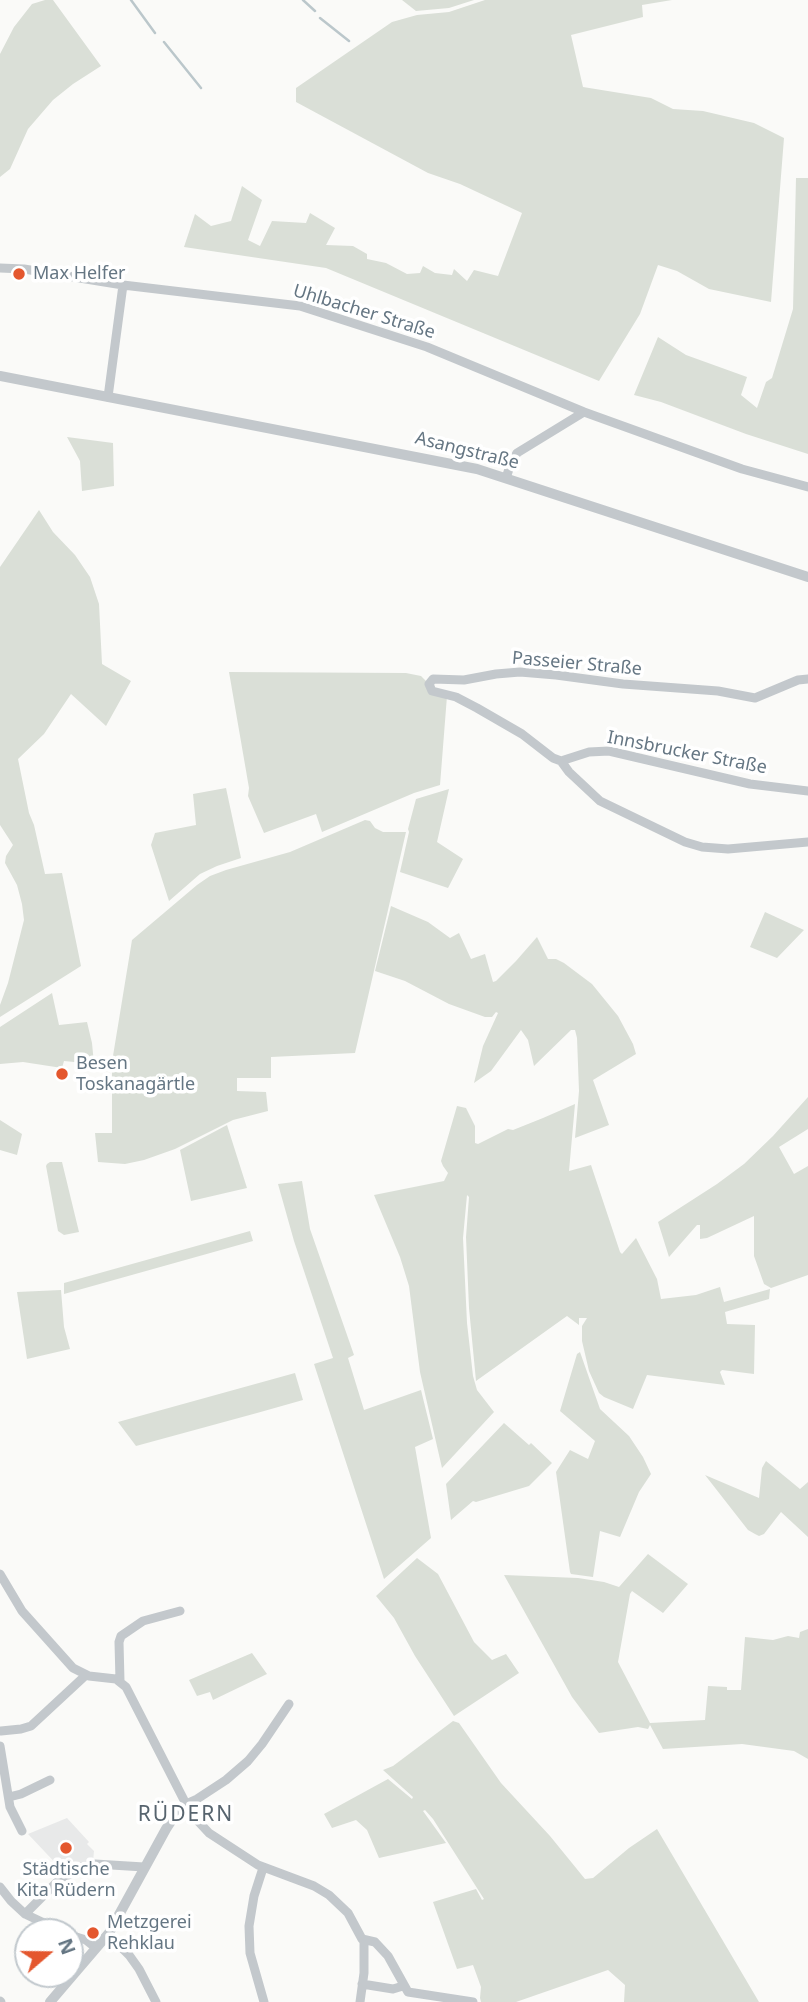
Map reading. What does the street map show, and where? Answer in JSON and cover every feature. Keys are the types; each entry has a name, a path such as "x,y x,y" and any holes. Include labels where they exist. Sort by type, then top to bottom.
{"street":[{"name":"Uhlbacher Straße","path":"0,268 300,306 428,347 584,412 742,468 808,487"},
{"path":"108,397 124,285"},
{"name":"Asangstraße","path":"0,376 456,464 807,573"},
{"path":"506,478 517,453 584,412"},
{"name":"Passeier Straße","path":"808,679 798,680 755,698 718,691 623,684 520,672 464,680 429,681 432,691 456,697 477,708 561,761 600,801 673,837 702,847 728,849 808,842"},
{"name":"Innsbrucker Straße","path":"561,761 589,752 609,751 750,784 808,791"},
{"path":"0,1574 32,1623 73,1668 86,1675 120,1681 127,1689 186,1804 209,1833 263,1868 314,1886 329,1895 348,1913 360,1937 376,1943 388,1956 408,1992 472,2002"},
{"path":"120,1681 121,1636 143,1621 180,1611"},
{"path":"0,1732 21,1730 33,1724 86,1675"},
{"path":"50,2002 105,1938 176,1814 186,1804 226,1780 248,1761 289,1704"},
{"path":"0,1746 12,1814 22,1831"},
{"path":"9,1797 50,1780"},
{"path":"25,1914 57,1882 81,1867 95,1864 144,1867"},
{"path":"263,1868 254,1896 249,1926 250,1954 264,2002"},
{"path":"0,1887 25,1914 33,1918"},
{"path":"105,1938 120,1946 137,1965 156,2002"},
{"path":"84,1939 96,1948"},
{"path":"360,2002 364,1940"},
{"path":"362,1983 393,1989 403,1986"}],"shaded area":[{"path":"53,0 101,66 53,100 28,129 10,169 0,177 0,54 14,27 32,4"},
{"path":"402,0 474,0 449,8 416,11"},
{"path":"485,0 672,0 642,5 643,17 571,35 583,87 651,98 673,109 703,111 754,123 784,138 771,302 709,289 677,271 658,265 640,314 599,381 326,268 184,247 195,214 211,226 231,221 242,186 262,200 248,240 260,246 272,221 306,223 310,213 335,228 326,245 353,246 367,254 367,259 386,263 407,274 420,273 423,266 435,273 452,275 454,269 467,281 474,270 498,276 522,213 460,184 428,173 296,102 296,88 392,22 417,15 449,12"},
{"path":"796,178 808,178 808,454 634,395 658,337 686,355 747,377 741,395 757,408 766,382 772,378 793,309"},
{"path":"67,437 113,443 114,486 82,491 80,461"},
{"path":"39,510 53,532 75,555 90,577 99,604 102,664 131,681 106,726 71,694 44,734 18,759 45,874 62,873 81,966 0,1017 0,1005 24,920 17,885 5,863 13,845 0,825 0,567"},
{"path":"229,672 406,673 421,676 447,696 440,785 414,793 322,832 316,814 264,833 248,796 249,788"},
{"path":"226,788 241,858 200,874 169,901 151,845 155,833 196,825 193,794"},
{"path":"449,789 437,842 463,859 448,888 400,872 416,799"},
{"path":"365,820 383,832 406,832 355,1053 271,1057 271,1078 237,1078 237,1091 266,1092 268,1111 233,1120 175,1149 144,1160 125,1164 98,1162 95,1133 112,1133 112,1062 132,940 210,876 290,852"},
{"path":"391,906 428,922 450,938 459,933 471,959 485,954 493,982 537,937 548,959 564,963 592,984 618,1016 636,1054 593,1080 609,1125 575,1138 579,1091 575,1030 571,1030 534,1066 528,1040 521,1030 491,1071 474,1083 483,1046 498,1013 485,1017 449,1004 405,981 375,971"},
{"path":"765,912 804,930 777,958 750,947"},
{"path":"52,993 59,1025 87,1022 94,1064 64,1061 62,1068 23,1062 0,1064 0,1027"},
{"path":"808,1097 808,1129 779,1147 794,1174 808,1166 808,1275 771,1288 764,1284 754,1256 754,1216 707,1238 700,1239 700,1225 697,1225 669,1257 658,1222 744,1164"},
{"path":"575,1104 569,1171 591,1165 620,1252 622,1254 636,1238 657,1279 661,1299 696,1295 720,1287 724,1302 770,1289 769,1299 725,1312 727,1324 755,1325 754,1374 722,1370 720,1372 725,1385 647,1375 633,1409 599,1393 589,1371 582,1341 582,1326 587,1318 579,1318 579,1325 567,1316 476,1381 469,1308 467,1195 463,1238 467,1323 473,1376 477,1390 494,1412 442,1468 420,1372 409,1286 374,1195 444,1181 448,1173 441,1161 457,1106 466,1108 475,1126 475,1143 478,1144 508,1129 513,1130"},
{"path":"0,1120 22,1134 17,1155 0,1150"},
{"path":"227,1125 247,1188 191,1201 180,1150"},
{"path":"50,1162 62,1162 79,1232 64,1235 58,1231 46,1166"},
{"path":"302,1181 310,1229 354,1355 348,1358 364,1410 421,1390 433,1439 415,1447 431,1538 384,1579 314,1364 333,1358 278,1184"},
{"path":"250,1231 253,1241 64,1294 64,1283"},
{"path":"61,1290 64,1327 70,1349 27,1359 17,1292"},
{"path":"580,1352 600,1409 629,1436 651,1474 639,1492 620,1537 600,1531 593,1577 570,1572 556,1472 570,1450 588,1459 595,1441 560,1411 577,1354"},
{"path":"295,1373 303,1400 257,1413 136,1446 118,1422"},
{"path":"504,1423 552,1463 529,1486 473,1501 451,1520 446,1484"},
{"path":"766,1461 800,1489 808,1482 808,1537 781,1512 764,1534 759,1536 748,1530 705,1475 759,1498 762,1468"},
{"path":"648,1554 688,1584 663,1613 632,1591 630,1594 618,1662 650,1723 705,1720 708,1686 741,1690 745,1637 773,1640 788,1636 799,1638 800,1632 808,1629 808,1759 794,1751 742,1744 663,1749 650,1725 648,1729 638,1727 599,1733 572,1697 504,1575 578,1578 619,1587"},
{"path":"417,1558 438,1574 474,1642 492,1660 506,1654 519,1673 454,1716 394,1618 376,1596"},
{"path":"252,1653 267,1674 213,1700 210,1692 197,1696 189,1680"},
{"path":"453,1721 459,1723 501,1783 585,1879 593,1878 657,1829 759,2002 624,2002 625,1985 608,1970 516,2002 481,2002 481,1987 473,1965 457,1969 433,1902 476,1889 482,1900 484,1899 433,1819 423,1811 446,1843 379,1858 367,1830 356,1820 332,1828 324,1814 388,1779 412,1799 413,1797 383,1770 393,1766"},
{"name":"Städtische Kita Rüdern","path":"67,1818 89,1842 87,1844 94,1851 93,1862 77,1866 71,1861 62,1870 28,1834"}],"waterway":[{"path":"131,0 155,33"},
{"path":"303,0 315,11"},
{"path":"320,18 349,41"},
{"path":"164,42 201,88"}],"place":[{"name":"Max Helfer","path":"19,274"},
{"name":"Besen Toskanagärtle","path":"62,1074"},
{"name":"Städtische Kita Rüdern","path":"66,1848"},
{"name":"Metzgerei Rehklau","path":"93,1933"}],"district":[{"name":"RÜDERN","path":"186,1815"}]}
